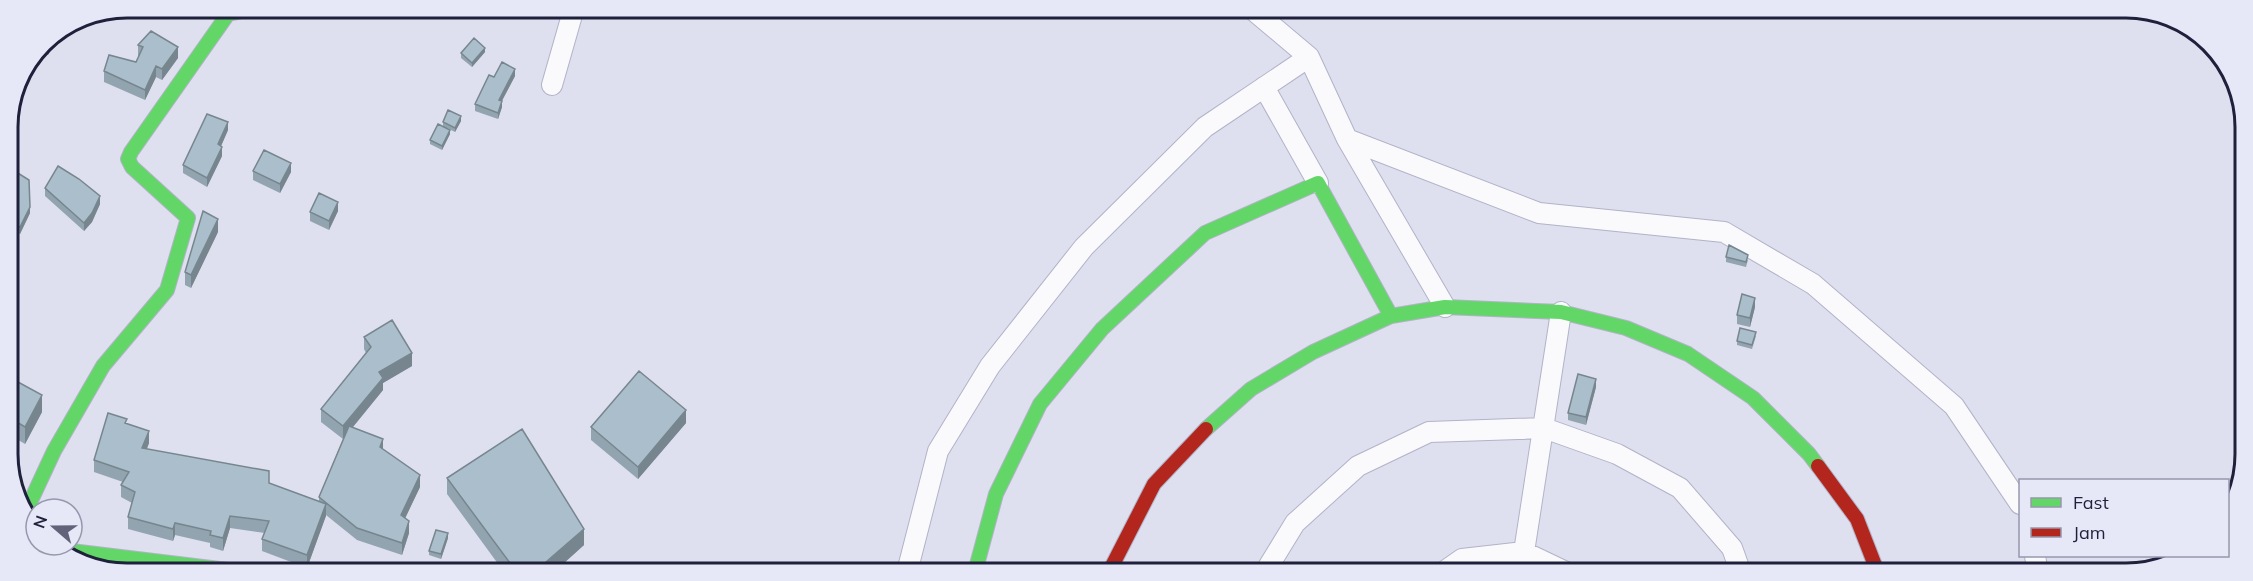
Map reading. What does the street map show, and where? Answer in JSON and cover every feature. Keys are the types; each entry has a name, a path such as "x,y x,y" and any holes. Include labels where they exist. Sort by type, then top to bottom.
{"main road":[{"path":"33,497 54,451 103,366 167,290 188,218 132,167 128,159 225,18"},
{"path":"977,563 996,494 1040,404 1102,329 1205,233 1318,183 1391,316"},
{"path":"1114,563 1154,484 1204,430 1251,388 1314,352 1391,316 1445,307 1561,312 1626,328 1688,354 1754,398 1809,454 1857,519 1874,563"},
{"path":"84,553 170,563"}],"street":[{"path":"552,86 571,18"},
{"path":"1263,18 1310,57 1347,140 1445,307"},
{"path":"909,563 938,451 990,366 1084,247 1205,127 1310,57"},
{"path":"1264,87 1318,183"},
{"path":"1347,140 1539,213 1724,232 1813,284 1954,406 2019,503"},
{"path":"1524,552 1561,312"},
{"path":"1271,563 1295,524 1358,466 1429,432 1544,428 1617,454 1680,488 1732,548 1737,563"},
{"path":"1456,563 1462,559 1524,552 1547,563"}],"building":[{"path":"151,31 178,47 162,69 156,66 145,90 104,71 109,55 136,62 143,47 138,45"},
{"path":"474,38 485,48 472,63 461,53"},
{"path":"502,62 515,69 499,100 502,101 498,113 475,104 489,75 494,77"},
{"path":"448,110 461,116 455,128 443,122"},
{"path":"207,114 228,122 218,144 222,147 207,178 183,165"},
{"path":"438,124 450,130 442,146 430,140"},
{"path":"264,150 291,163 280,184 253,171"},
{"path":"58,166 100,196 84,223 45,188"},
{"path":"18,173 29,180 30,207 20,227 18,226"},
{"path":"319,193 338,202 329,221 310,212"},
{"path":"203,211 218,219 191,275 185,272"},
{"path":"1729,245 1748,255 1746,262 1726,257"},
{"path":"1742,294 1755,298 1750,318 1737,315"},
{"path":"392,320 412,353 379,372 383,378 343,426 321,409 371,347 364,337"},
{"path":"1740,328 1756,332 1752,345 1737,341"},
{"path":"639,371 686,410 638,467 591,427"},
{"path":"1578,374 1596,379 1586,417 1568,413"},
{"path":"18,382 42,395 25,427 18,423"},
{"path":"108,413 127,419 125,423 149,431 142,448 269,471 269,483 326,504 307,555 262,539 269,521 230,516 223,538 210,535 211,531 175,523 173,529 128,517 135,492 121,485 129,472 94,460"},
{"path":"349,426 383,439 380,447 420,475 401,515 409,521 402,543 357,528 319,497"},
{"path":"522,429 584,529 545,563 510,563 447,478"},
{"path":"436,530 448,533 441,554 429,551"}],"traffic: fast":[{"path":"33,497 54,451 103,366 167,290 188,218 132,167 128,159 225,18"},
{"path":"977,563 996,494 1040,404 1102,329 1205,233 1318,183 1391,316"},
{"path":"1206,429 1251,389 1313,352 1391,316 1445,307 1561,312 1626,328 1688,354 1753,398 1818,466"},
{"path":"84,553 170,563"}],"traffic: jam":[{"path":"1114,563 1154,484 1206,429"},
{"path":"1818,466 1857,519 1874,563"}]}
